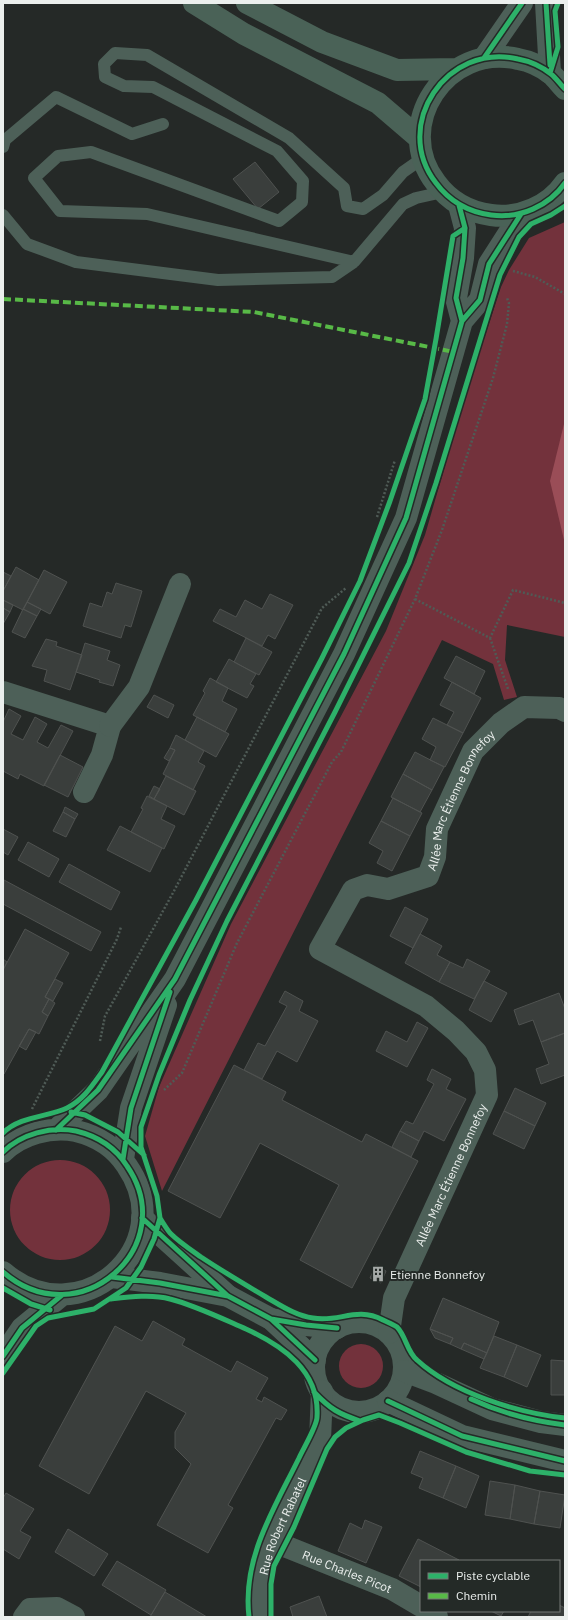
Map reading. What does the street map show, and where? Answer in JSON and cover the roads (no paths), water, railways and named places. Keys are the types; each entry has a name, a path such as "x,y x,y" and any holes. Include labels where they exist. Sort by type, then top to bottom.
{"main road":[{"path":"194,3 244,34 378,103 422,148"},
{"path":"247,3 322,42 397,70 456,69"},
{"path":"563,188 541,205 521,214 500,217 479,214 451,199 431,177 422,148 422,118 429,99 441,82 456,69 469,62 484,58 507,56 530,62 550,73 565,89"}],"street":[{"path":"484,58 522,3"},
{"path":"546,3 550,73"},
{"path":"451,199 465,228 463,258 456,298 462,321"},
{"path":"56,1130 98,1090 175,979 344,654 406,518 462,321 480,300 489,264 521,214"},
{"path":"84,792 102,755 110,726 139,687 180,584"},
{"path":"3,692 110,726"},
{"name":"Allée Marc Étienne Bonnefoy","path":"389,1333 394,1298 487,1095 485,1070 476,1052 461,1036 426,1006 320,949 353,890 367,885 388,889 428,876 435,857 437,829 473,751 501,723 524,707 559,708 565,711"},
{"path":"123,1159 131,1108 175,979"},
{"path":"3,1272 12,1280 44,1294 62,1295 80,1292 97,1286 112,1277 124,1265 133,1251 139,1235 142,1218 142,1202 132,1172 123,1159 112,1148 100,1140 71,1130 42,1131 29,1135 4,1150"},
{"path":"142,1218 228,1296 271,1319 315,1360"},
{"path":"112,1277 160,1283 228,1296"},
{"path":"3,1356 22,1328 62,1295"},
{"name":"Allée Marc Étienne Bonnefoy","path":"364,1322 394,1298"},
{"path":"271,1319 306,1325 337,1328"},
{"path":"364,1322 378,1326 389,1333 398,1344 403,1357 404,1371 402,1383 388,1402 376,1409 362,1412 352,1412 338,1406 322,1391 317,1382 314,1371 315,1360 319,1348 326,1336 337,1328 350,1323 364,1322"},
{"path":"404,1371 436,1383 492,1409 541,1422 565,1425"},
{"name":"Rue Robert Rabatel","path":"263,1617 262,1576 272,1541 320,1440 322,1391"},
{"path":"388,1402 462,1436 565,1461"},
{"name":"Rue Robert Rabatel","path":"320,1440 346,1419 352,1412"},
{"name":"Rue Charles Picot","path":"272,1541 392,1589 420,1605"},
{"path":"24,1617 30,1609 57,1608 74,1617"}],"lane":[{"path":"354,262 147,214 60,211 34,178 58,156 91,152 280,221 302,202 303,181 277,151 153,87 124,86 105,77 104,64 115,53 147,55 289,138 344,188 347,206 363,209 383,195 422,148"},
{"path":"3,147 5,140 56,97 132,134 163,124"},
{"path":"3,215 27,244 76,262 218,280 332,277 354,262 403,204 416,198 451,199"}],"place":[{"name":"Etienne Bonnefoy","path":"378,1274"}]}
